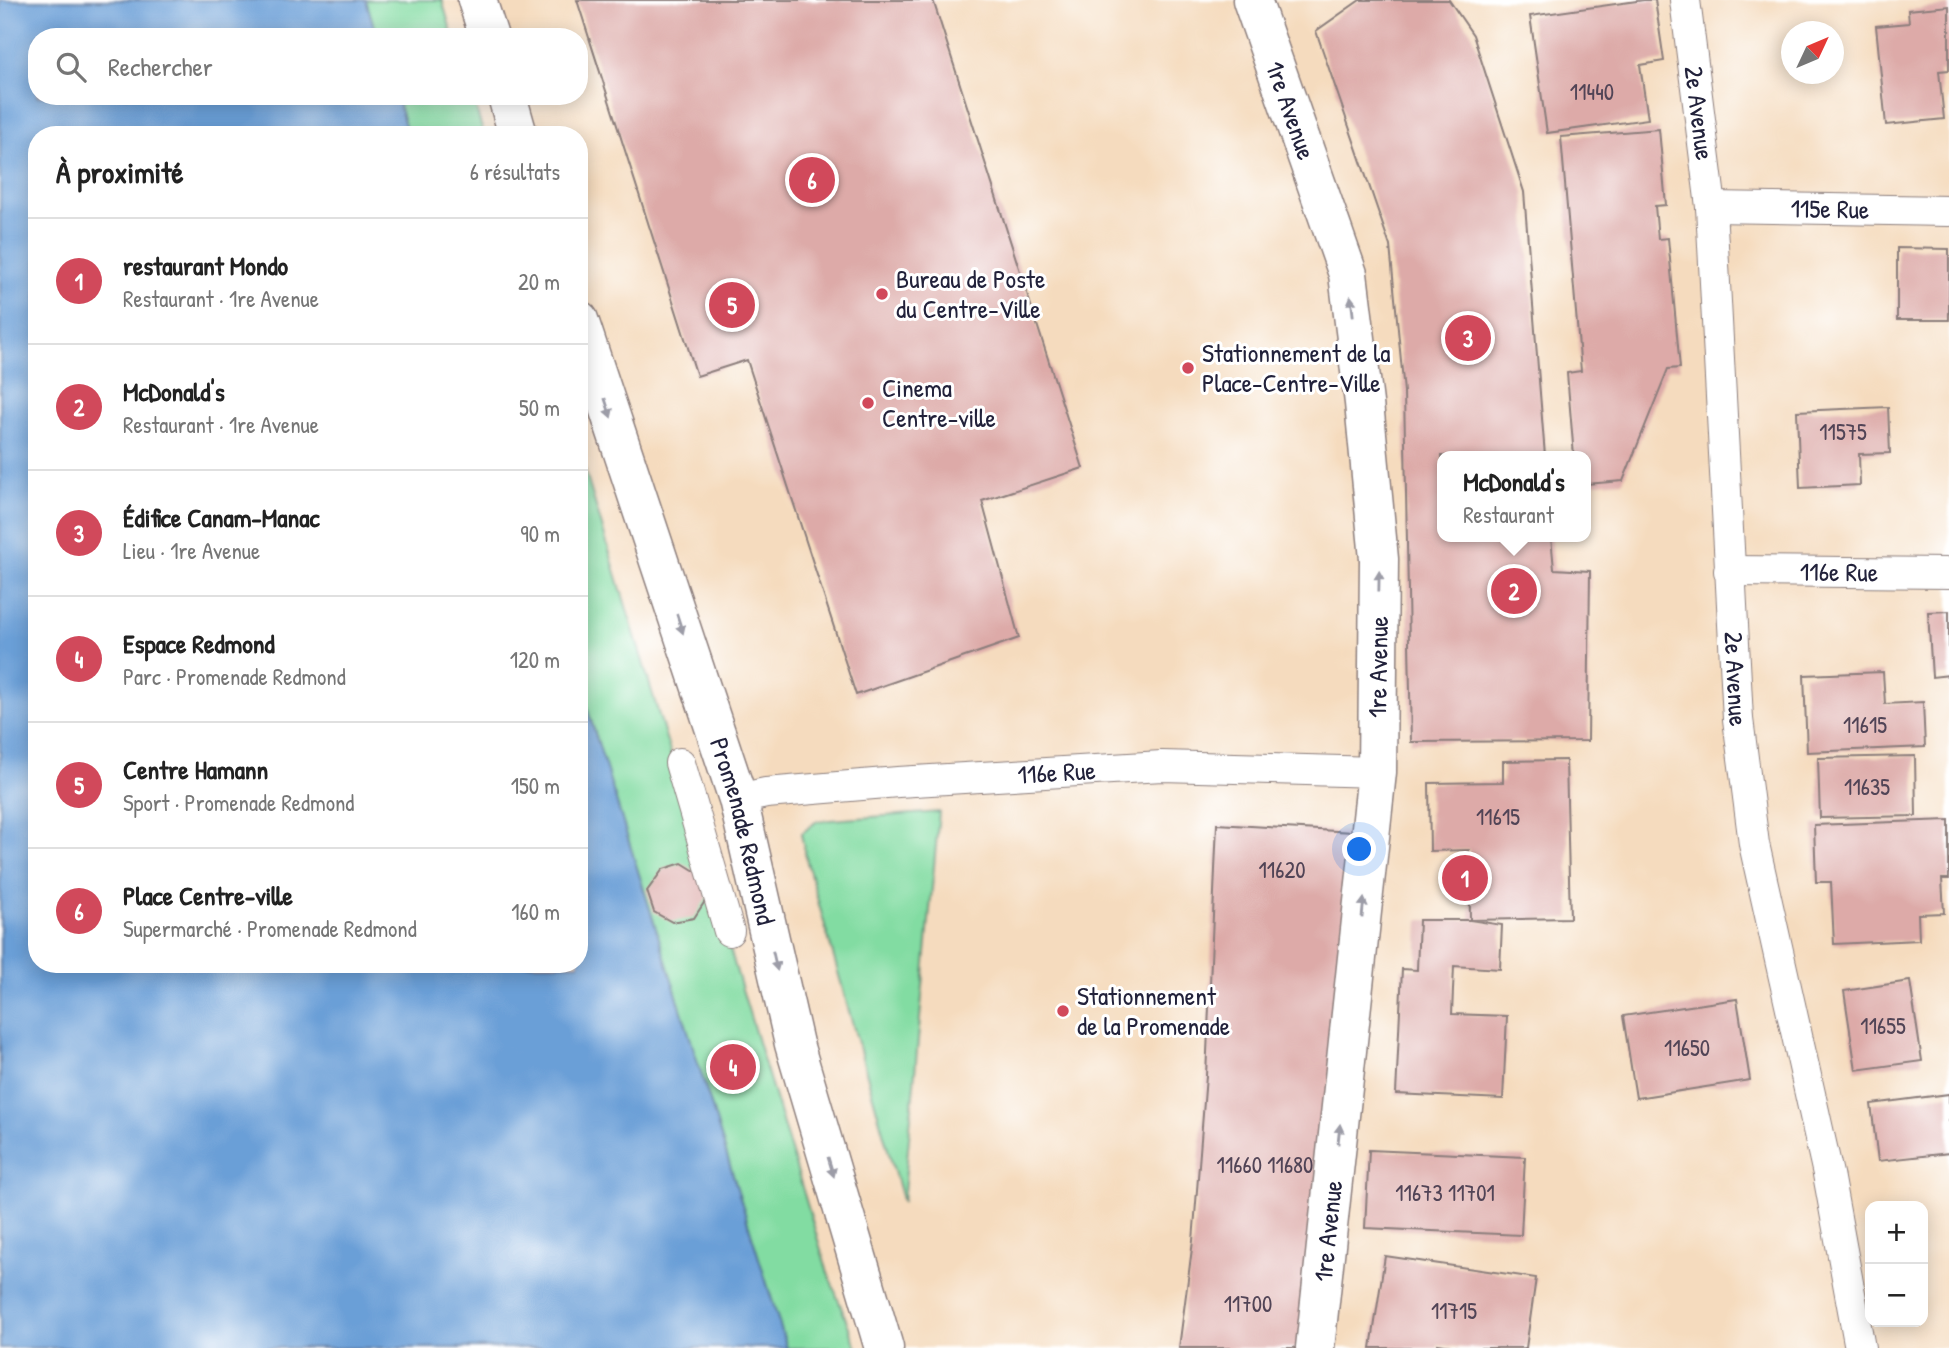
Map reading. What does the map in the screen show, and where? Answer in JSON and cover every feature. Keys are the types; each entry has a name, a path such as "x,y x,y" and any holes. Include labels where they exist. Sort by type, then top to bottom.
{"street":[{"path":"477,0 486,28"},
{"name":"2e Avenue","path":"1685,0 1711,207 1738,719 1754,844 1828,1174 1860,1348"},
{"name":"1re Avenue","path":"1258,3 1348,274 1379,559 1377,772 1315,1348"},
{"path":"510,105 516,126"},
{"name":"115e Rue","path":"1711,207 1949,211"},
{"name":"Promenade Redmond","path":"588,347 738,799 794,1044 884,1348"},
{"name":"116e Rue","path":"1729,571 1949,573"},
{"path":"680,763 729,931"},
{"name":"116e Rue","path":"738,799 766,793 898,782 1162,766 1377,772"}],"green space":[{"path":"366,0 442,0 450,28 374,28"},
{"path":"399,105 475,105 481,126 405,126"},
{"path":"588,481 828,1273 857,1348 787,1348 588,711"},
{"path":"939,812 903,1203 801,834 817,821"}],"water":[{"path":"0,0 366,0 374,28 28,28 28,105 399,105 405,126 28,126 28,973 588,973 588,711 787,1348 0,1348"}],"building":[{"path":"577,0 933,0 1083,468 982,501 1019,638 856,695 747,360 697,376"},
{"path":"1360,0 1449,0 1473,35 1524,192 1545,451 1437,451 1437,542 1551,542 1554,569 1590,571 1588,741 1411,742 1404,392 1390,246 1316,31"},
{"path":"1655,0 1664,61 1640,65 1648,119 1547,133 1530,16"},
{"path":"1949,6 1949,70 1939,71 1944,119 1886,125 1876,26 1909,23 1908,10"},
{"path":"1659,129 1666,205 1655,206 1658,239 1668,238 1680,368 1668,369 1623,481 1591,484 1591,451 1574,451 1567,373 1581,371 1561,137"},
{"path":"1897,248 1949,249 1949,320 1897,320"},
{"path":"1888,407 1890,453 1859,454 1860,485 1800,488 1797,411"},
{"path":"1949,611 1949,675 1932,677 1928,612"},
{"path":"1883,672 1885,704 1923,702 1925,747 1807,752 1804,675"},
{"path":"1915,756 1916,816 1820,818 1818,758"},
{"path":"1566,760 1570,918 1470,920 1469,850 1430,851 1429,783 1503,782 1503,761"},
{"path":"1949,820 1949,879 1942,879 1944,913 1918,914 1919,940 1834,944 1831,882 1816,882 1814,825"},
{"path":"1217,824 1353,832 1305,1348 1179,1348 1193,1241 1206,1076"},
{"path":"682,863 703,876 707,898 694,918 672,922 654,912 647,891 663,869"},
{"path":"1419,920 1470,920 1502,925 1500,969 1454,966 1452,1014 1507,1016 1503,1099 1396,1094 1402,969 1417,970"},
{"path":"1910,981 1922,1061 1856,1070 1844,991"},
{"path":"1737,999 1750,1080 1636,1098 1623,1016"},
{"path":"1949,1094 1949,1153 1878,1161 1871,1104"},
{"path":"1369,1150 1525,1157 1521,1235 1365,1228"},
{"path":"1385,1256 1536,1278 1526,1348 1464,1348 1438,1344 1438,1348 1371,1348"}],"place":[{"name":"Place Centre-ville","path":"812,180"},
{"name":"Bureau de Poste du Centre-Ville","path":"882,294"},
{"name":"Centre Hamann","path":"732,305"},
{"name":"Édifice Canam-Manac","path":"1468,338"},
{"name":"Stationnement de la Place-Centre-Ville","path":"1188,368"},
{"name":"Cinema Centre-ville","path":"868,403"},
{"name":"McDonald's","path":"1514,591"},
{"name":"restaurant Mondo","path":"1465,878"},
{"name":"Stationnement de la Promenade","path":"1063,1011"},
{"name":"Espace Redmond","path":"733,1067"}]}
